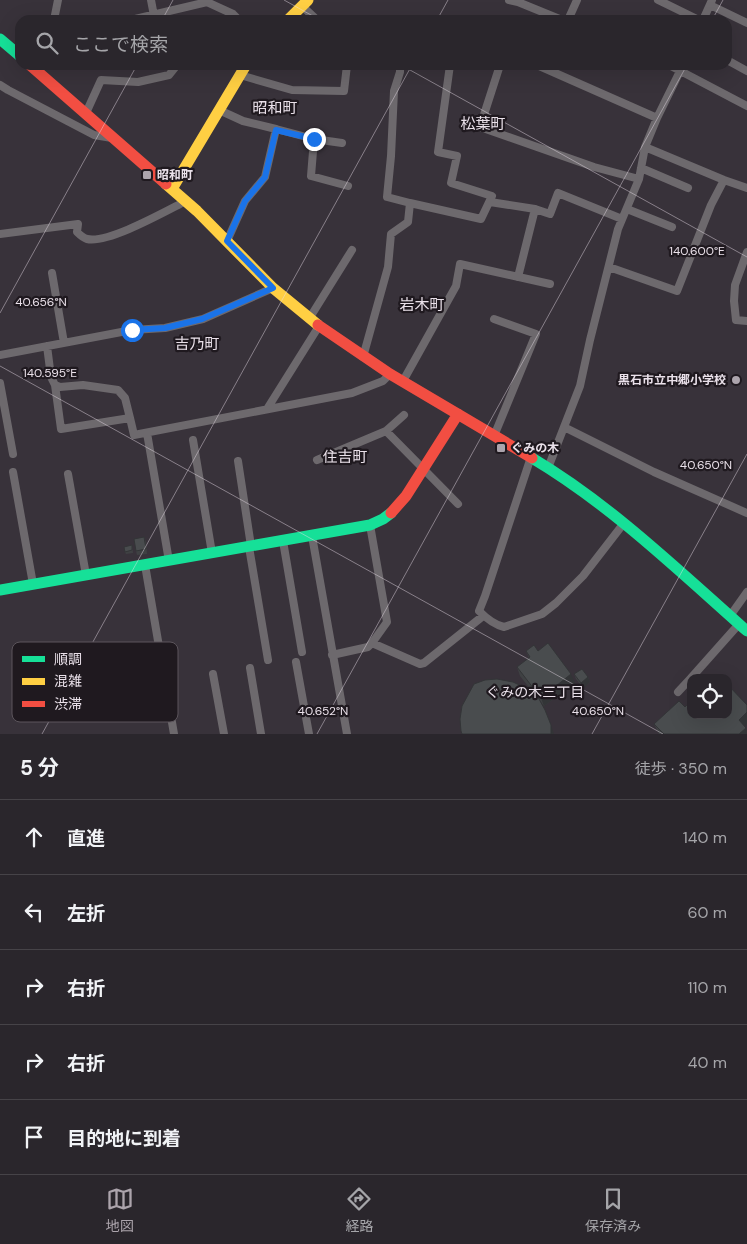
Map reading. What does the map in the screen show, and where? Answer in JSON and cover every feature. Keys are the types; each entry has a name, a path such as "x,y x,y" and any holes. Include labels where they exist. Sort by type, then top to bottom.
{"street":[{"path":"55,15 58,0"},
{"path":"150,0 154,15"},
{"path":"509,0 518,1 550,15"},
{"path":"570,15 577,0"},
{"path":"658,0 688,15"},
{"path":"158,15 207,1 234,15"},
{"path":"705,15 711,2 747,23"},
{"path":"293,15 305,3 313,15"},
{"path":"0,39 15,52"},
{"path":"732,62 747,70"},
{"path":"38,70 186,201 273,288 309,319 363,357 531,457 594,500 624,523 743,628 695,674"},
{"path":"86,113 101,80 138,82 169,75 173,70"},
{"path":"172,189 243,70"},
{"path":"240,75 292,90 344,91 346,70"},
{"path":"400,70 394,91 387,197 481,219 492,196 451,183 457,156 438,152 449,70"},
{"path":"498,70 480,127 594,167 639,179"},
{"path":"548,70 657,118"},
{"path":"548,468 580,386 590,340 622,219 639,179 645,147 681,70"},
{"path":"687,70 747,106"},
{"path":"0,85 94,135 116,139"},
{"path":"219,110 243,122 314,139 342,143"},
{"path":"227,241 245,201 265,177 276,130"},
{"path":"314,139 312,176 348,186"},
{"path":"645,147 747,188"},
{"path":"641,168 688,188"},
{"path":"609,267 677,291 724,180"},
{"path":"490,202 535,209 550,214 558,193 622,219"},
{"path":"0,234 78,224 77,232 81,236 87,239 96,239 127,230 186,201"},
{"path":"363,357 388,267 391,234 408,222 410,203"},
{"path":"518,277 535,209"},
{"path":"626,209 672,227"},
{"path":"309,319 352,250"},
{"path":"747,252 743,275 735,285 734,301 736,320 747,321"},
{"path":"403,382 456,286 460,264 550,284"},
{"path":"52,273 64,343"},
{"path":"0,355 132,330 165,328 202,319 273,288"},
{"path":"494,319 536,334 494,436"},
{"path":"267,409 318,326"},
{"path":"47,346 61,428 130,418"},
{"path":"55,384 60,387 84,385 118,390 125,398 134,435 352,393 383,381 390,374"},
{"path":"0,383 13,454"},
{"path":"0,590 370,525 383,519 406,496 458,414"},
{"path":"317,460 386,431 404,415"},
{"path":"564,427 654,472 747,513"},
{"path":"386,431 458,504"},
{"path":"146,433 169,561"},
{"path":"193,440 212,553"},
{"path":"531,457 485,596 478,611 483,616 498,626 504,627 542,614 583,576 624,523"},
{"path":"238,461 268,660"},
{"path":"14,472 34,584"},
{"path":"68,474 86,575"},
{"path":"332,654 368,647 386,622 370,525"},
{"path":"312,536 347,734"},
{"path":"283,541 302,652"},
{"path":"145,565 158,642"},
{"path":"730,616 747,592"},
{"path":"372,643 420,664 424,663 483,616"},
{"path":"296,662 309,734"},
{"path":"250,668 261,734"},
{"path":"213,674 224,734"},
{"path":"678,692 687,682"}],"building":[{"path":"144,537 146,549 136,551 134,539"},
{"path":"132,545 132,550 125,552 124,547"},
{"path":"548,643 571,674 541,698 517,667 530,657 526,651 534,645 538,651"},
{"path":"582,669 588,677 581,683 574,674"},
{"path":"497,679 513,682 528,689 539,699 551,725 551,734 462,734 460,719 462,706 474,684 485,680"},
{"path":"732,689 747,705 747,712 739,720 746,728 739,734 664,734 654,724 679,701 685,707 687,705 687,719 732,719"}],"traffic: fast":[{"path":"0,39 15,52"},
{"path":"532,458 561,476 617,517 747,631"},
{"path":"0,590 370,525 391,513"}],"traffic: slow":[{"path":"293,15 308,0"},
{"path":"172,189 243,70"},
{"path":"166,184 197,211 273,288 318,325"}],"traffic: jam":[{"path":"36,70 166,184"},
{"path":"318,325 390,374 532,458"},
{"path":"391,513 406,496 458,414"}],"place":[{"name":"昭和町","path":"147,175"},
{"name":"黒石市立中郷小学校","path":"736,380"},
{"name":"ぐみの木","path":"501,448"}],"district":[{"name":"昭和町","path":"275,108"},
{"name":"松葉町","path":"483,124"},
{"name":"岩木町","path":"422,305"},
{"name":"吉乃町","path":"197,344"},
{"name":"住吉町","path":"345,457"},
{"name":"ぐみの木三丁目","path":"535,692"}],"route":[{"path":"132,330 165,328 202,319 273,288 227,241 245,201 265,177 276,130 314,139"}]}
